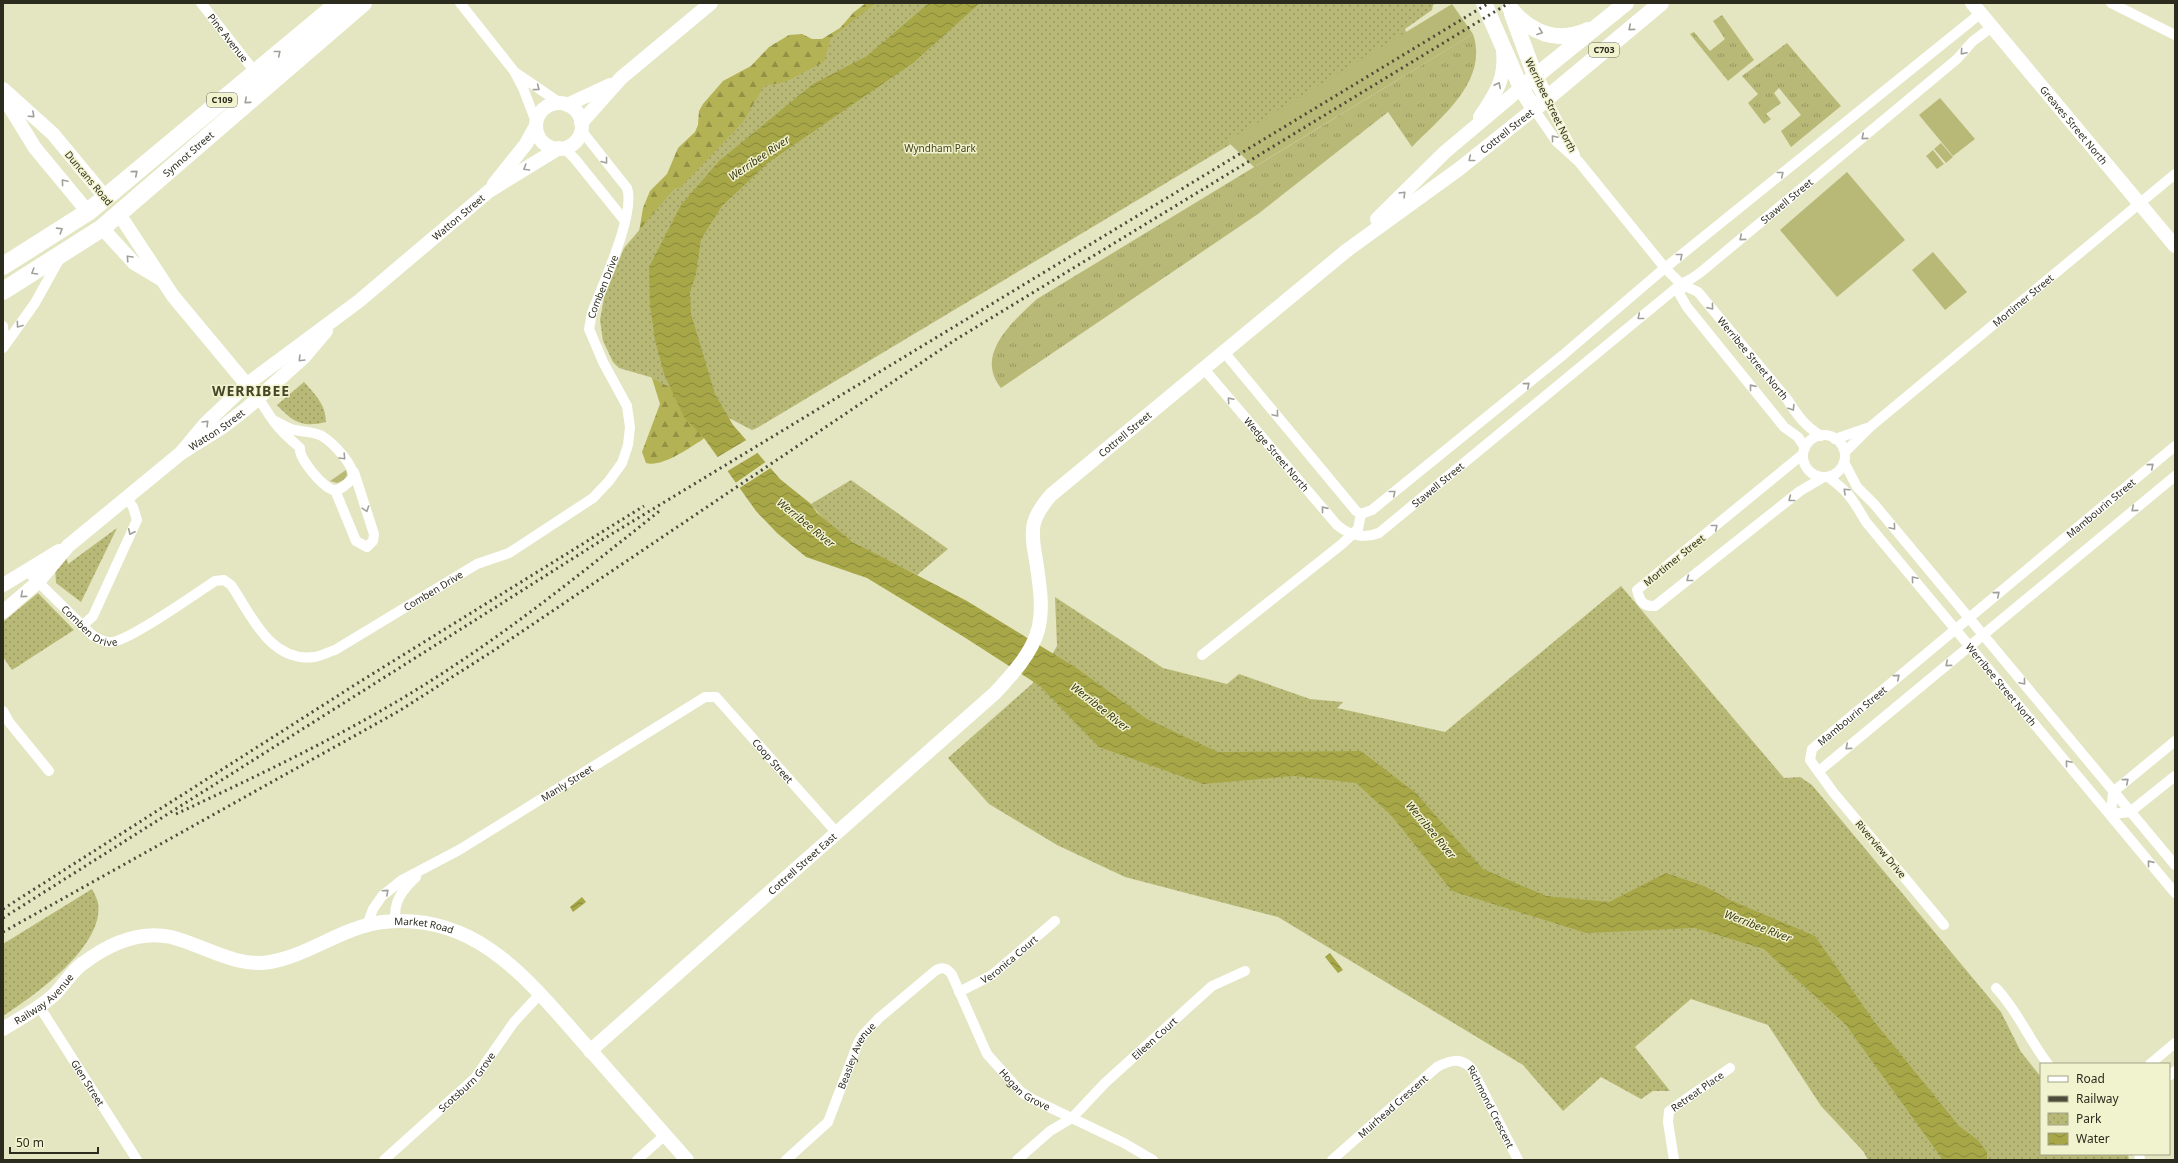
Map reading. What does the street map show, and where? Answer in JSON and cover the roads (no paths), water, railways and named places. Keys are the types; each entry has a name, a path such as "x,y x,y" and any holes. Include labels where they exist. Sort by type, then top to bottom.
{"highway":[{"name":"Synnot Street","path":"3,266 88,212 106,198 339,3"},
{"name":"Synnot Street","path":"3,291 61,256 102,228 363,3"},
{"path":"255,72 272,80"},
{"path":"190,127 202,141"},
{"name":"Duncans Road","path":"106,198 119,214"},
{"name":"Duncans Road","path":"88,212 102,228"}],"main road":[{"name":"Werribee Street North","path":"1484,3 1520,88 1534,108"},
{"name":"Cottrell Street","path":"1520,88 1626,3"},
{"name":"Cottrell Street","path":"1534,108 1661,3"},
{"name":"Werribee Street North","path":"1509,6 1535,76 1546,98"},
{"name":"C703","path":"1509,6 1528,26 1536,32 1547,35 1576,34 1601,23"}],"street":[{"name":"Pine Avenue","path":"201,3 255,72"},
{"path":"460,3 514,71 536,124 540,139 552,148 562,148 575,142 581,127 621,78"},
{"path":"536,124 538,116 547,106 564,104 598,92 621,78 711,3"},
{"path":"2111,3 2175,36"},
{"name":"Greaves Street North","path":"1977,8 2175,246"},
{"name":"Stawell Street","path":"1361,514 1372,510 1505,403 1665,268 1864,106 1977,8"},
{"name":"Stawell Street","path":"1353,534 1373,535 1386,528 1575,369 1681,284 1701,272 1957,59 1972,41 1992,27"},
{"path":"1470,130 1487,106 1502,76 1504,67 1502,44"},
{"path":"514,71 577,112 581,127"},
{"name":"Cottrell Street","path":"1346,251 1445,152 1520,88"},
{"name":"Duncans Road","path":"3,89 52,134 106,198"},
{"name":"Duncans Road","path":"3,96 35,148 88,212"},
{"name":"Werribee Street North","path":"1546,98 1579,162"},
{"name":"Werribee Street North","path":"1534,108 1556,141 1579,162 1665,268 1681,284 1698,292 1787,400 1799,419 1808,428 1821,436"},
{"name":"Cottrell Street","path":"1012,674 1034,640 1040,619 1040,589 1033,546 1033,524 1040,509 1061,486 1346,251 1459,169 1534,108"},
{"name":"Watton Street","path":"489,191 526,144 536,124"},
{"name":"Comben Drive","path":"26,570 82,626 102,641 112,642 122,640 215,581 224,580 231,584 264,636 279,650 298,656 314,657 334,650 477,564 509,553 593,498 610,481 622,463 629,439 630,427 627,406 603,362 589,329 592,313 625,221 629,200 627,188 581,127"},
{"path":"562,148 575,159 625,221"},
{"name":"Watton Street","path":"181,453 206,423 246,385 315,332 336,319 489,191 562,148"},
{"name":"Mortimer Street","path":"1844,457 1870,427 2175,174"},
{"name":"Duncans Road","path":"119,214 144,249 161,280 258,398"},
{"name":"Duncans Road","path":"102,228 134,263 161,280"},
{"path":"4,345 35,303 61,256"},
{"name":"Werribee Street North","path":"1681,284 1680,295 1687,307 1784,427 1798,438 1804,451"},
{"name":"Watton Street","path":"3,612 38,582 68,546 126,497 181,453 224,426 258,398 304,357 336,319"},
{"path":"3,326 4,345"},
{"path":"1202,655 1353,534 1361,523 1361,514 1356,511 1224,352"},
{"path":"1563,355 1575,369"},
{"name":"Wedge Street North","path":"1204,369 1337,525 1353,534"},
{"path":"258,398 273,420 300,448"},
{"path":"1505,403 1516,418"},
{"path":"273,420 293,430 316,434 327,440 350,465 354,472 374,534 373,541 367,547 356,540 335,490"},
{"name":"Mortimer Street","path":"1835,439 1870,427"},
{"path":"316,434 304,440 300,448 300,456 323,483 328,488 335,490 344,486 352,479 354,472"},
{"path":"1821,436 1835,439 1844,457 1838,472 1826,477 1817,476 1806,467 1804,451 1815,438 1821,436"},
{"name":"Mambourin Street","path":"1819,771 1810,760 1812,749 2175,446"},
{"name":"Mortimer Street","path":"1804,451 1637,590 1639,598 1644,604 1648,607 1655,606 1800,491 1826,477"},
{"name":"Werribee Street North","path":"1844,457 1857,487 1874,504 2175,865"},
{"path":"1819,771 2175,476"},
{"name":"Werribee Street North","path":"1826,477 1845,489 1852,496 1866,522 2175,894"},
{"path":"82,626 93,616 137,520 133,507 126,497"},
{"name":"Watton Street","path":"3,585 68,546"},
{"name":"Cottrell Street East","path":"590,1051 995,693 1012,674"},
{"name":"Coop Street","path":"705,697 716,697 837,833"},
{"name":"Manly Street","path":"367,925 373,909 382,896 402,880 428,867 705,697"},
{"path":"3,711 49,771"},
{"path":"2175,741 2113,792 2110,814 2130,812 2175,776"},
{"name":"Riverview Drive","path":"1819,771 1833,792 1944,925"},
{"name":"Manly Street","path":"396,921 395,909 402,891 428,867"},
{"name":"Market Road","path":"82,964 124,940 146,936 170,937 251,963 269,962 288,958 344,932 367,925 396,921 425,923 470,937 511,964 540,994 687,1160"},
{"name":"Veronica Court","path":"959,992 992,975 1055,921"},
{"name":"Railway Avenue","path":"3,1029 55,994 82,964"},
{"name":"Hogan Grove","path":"945,968 952,975 983,1048 1016,1087 1032,1100 1072,1118 1153,1160"},
{"name":"Beasley Avenue","path":"786,1160 828,1122 858,1043 869,1028 935,971 945,968"},
{"name":"Eileen Court","path":"1017,1160 1050,1131 1072,1118 1105,1083 1212,986 1245,971"},
{"path":"1996,988 2010,1003 2039,1053 2047,1063"},
{"name":"Scotsburn Grove","path":"384,1160 475,1078 514,1022 540,994"},
{"name":"Glen Street","path":"39,1006 137,1160"},
{"path":"2151,1063 2175,1043"},
{"name":"Muirhead Crescent","path":"1332,1160 1437,1067 1457,1060"},
{"name":"Richmond Crescent","path":"1457,1060 1464,1062 1472,1069 1518,1160"},
{"name":"Retreat Place","path":"1674,1160 1663,1114 1730,1068"},
{"path":"637,1160 665,1135"}],"water":[{"name":"Werribee River","path":"929,3 980,3 913,63 769,162 722,206 701,239 696,274 690,292 691,314 715,394 733,425 780,479 811,504 817,513 853,542 967,601 1075,667 1147,719 1218,752 1361,751 1416,793 1483,869 1546,896 1609,902 1666,873 1704,886 1730,900 1815,936 1873,1020 1959,1126 1978,1140 1987,1152 1987,1160 1943,1160 1846,1025 1764,949 1695,928 1586,933 1452,891 1391,815 1356,783 1294,776 1203,784 1099,747 1040,686 964,637 867,578 806,557 777,533 756,511 704,438 684,417 664,374 655,340 650,305 649,267 681,205 719,161 813,84 867,56"},
{"path":"582,897 586,902 573,912 570,907"},
{"path":"1330,953 1343,970 1338,973 1325,957"}],"railway":[{"path":"3,918 610,535 1489,3"},
{"path":"3,932 399,711 496,649 955,340 1509,3"},
{"path":"3,909 361,681 644,506"},
{"path":"176,814 320,744 390,706 424,685 536,608 662,509"}],"district":[{"name":"WERRIBEE","path":"251,391"}],"park label":[{"name":"Wyndham Park","path":"940,148"}]}
